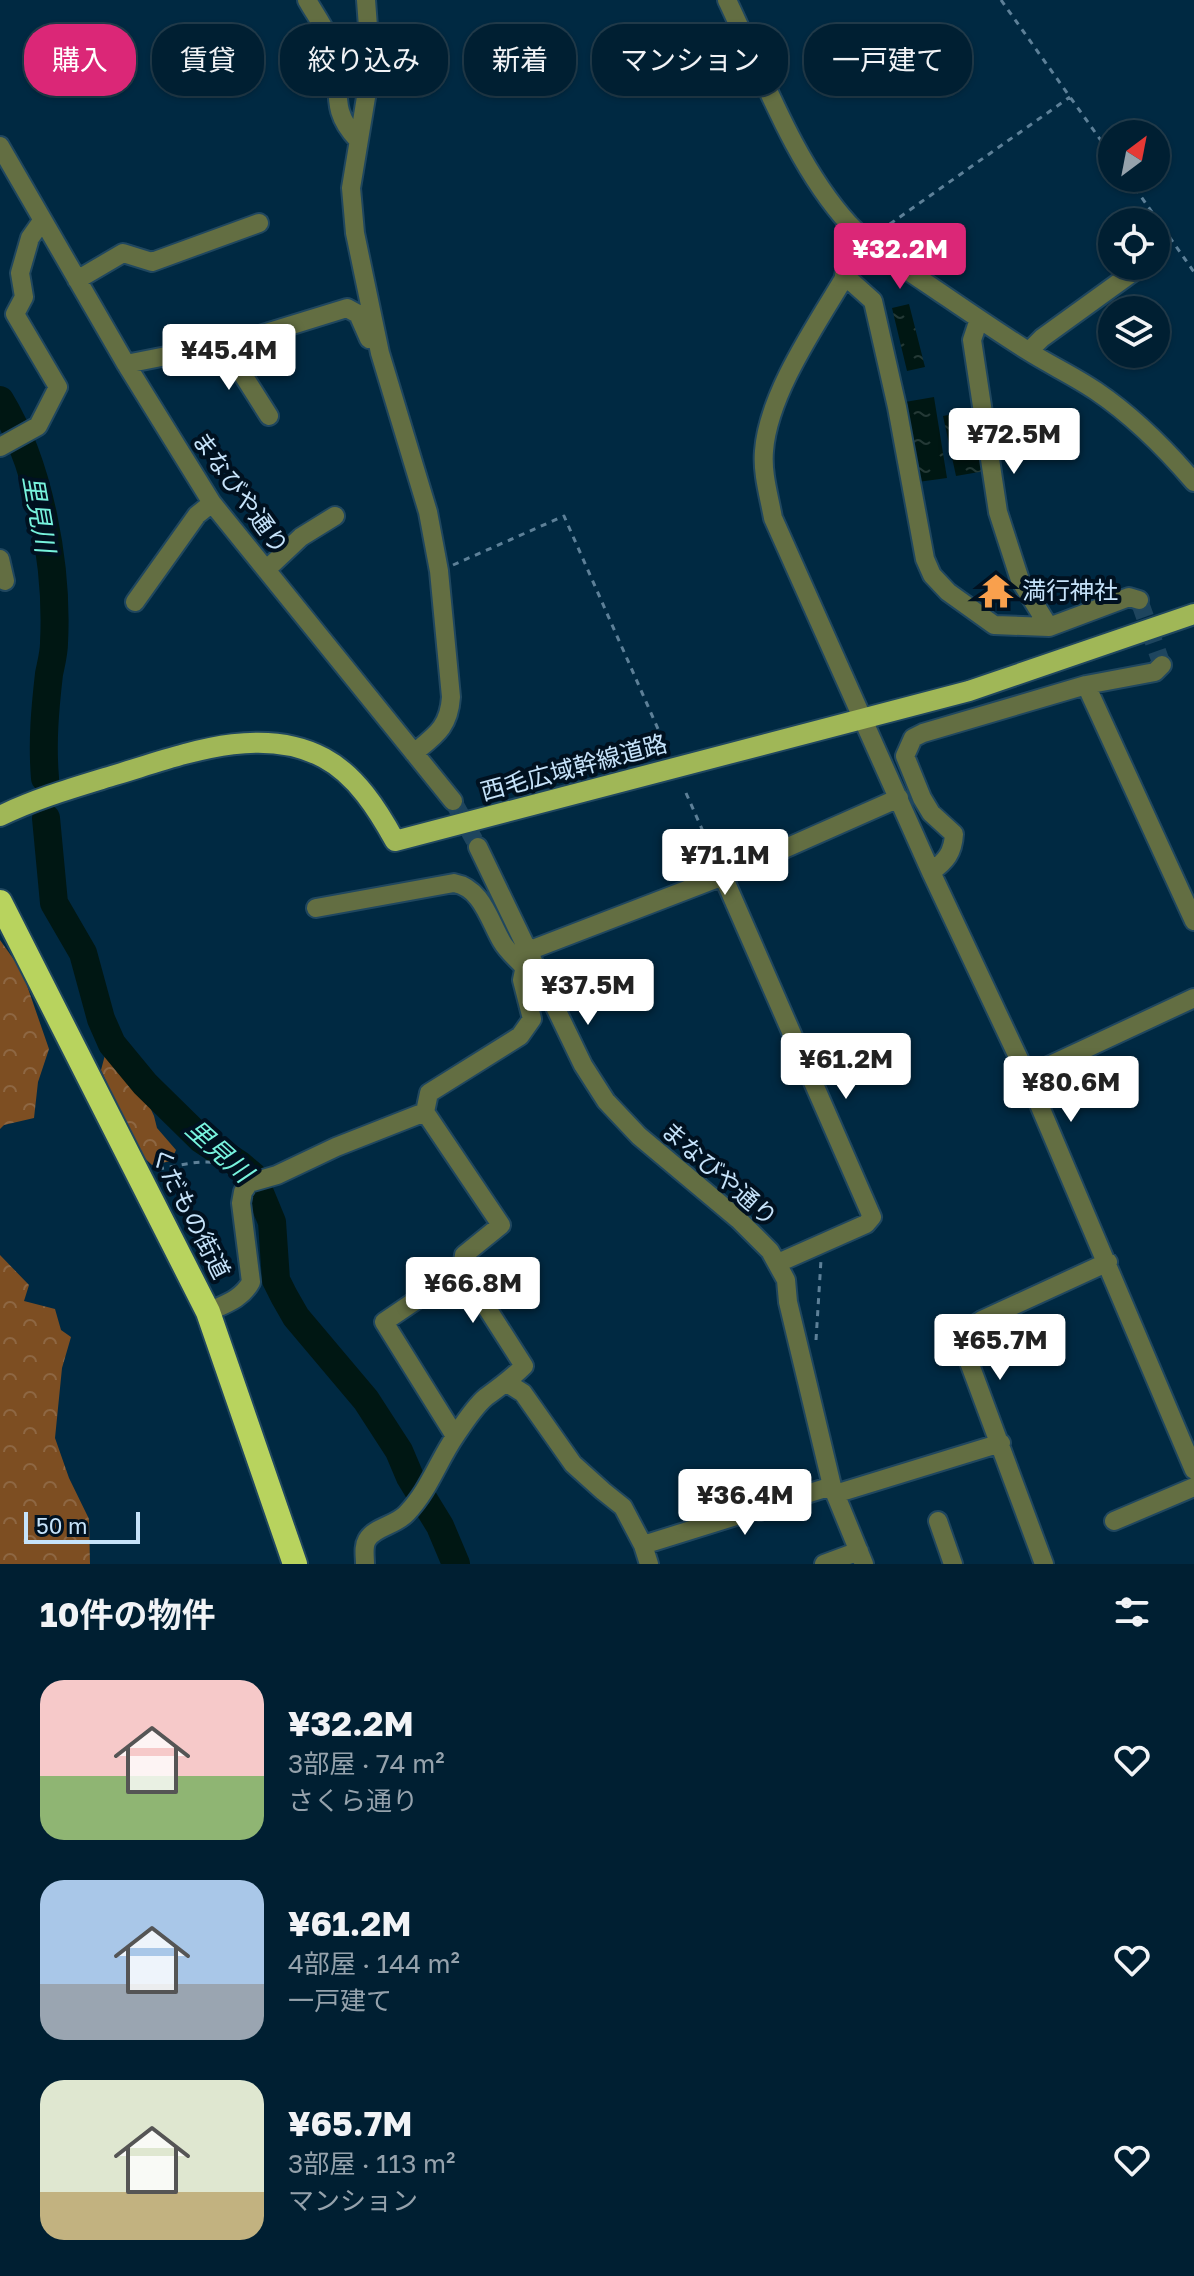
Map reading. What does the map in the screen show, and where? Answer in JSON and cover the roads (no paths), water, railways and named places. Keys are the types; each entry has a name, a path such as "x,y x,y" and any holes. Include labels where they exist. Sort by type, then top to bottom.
{"highway":[{"name":"くだもの街道","path":"0,902 208,1312 295,1564"}],"main road":[{"name":"西毛広域幹線道路","path":"0,816 27,803 182,755 222,746 263,743 296,747 339,767 381,815 395,841 969,691 1194,614"}],"street":[{"path":"307,0 333,48 337,100 344,126 358,140"},
{"path":"366,0 371,67 351,188 355,233 380,353 428,512 439,571 451,697 450,714 444,726 414,753"},
{"path":"727,0 794,141 827,197 866,240 979,319 1096,390 1168,451 1194,482"},
{"name":"まなびや通り","path":"0,146 126,364 212,503 453,801"},
{"path":"0,447 38,426 58,387 15,314 24,297 20,273 30,238 42,221"},
{"path":"77,280 123,253 152,262 259,223"},
{"path":"866,240 779,396 767,428 764,472 773,518 931,872 1027,1076 1194,1470"},
{"path":"844,275 873,301 897,407 925,559 932,575 976,614 994,625 1049,627 1129,597 1139,600"},
{"path":"1029,351 1042,338 1122,280"},
{"path":"126,364 224,345 347,308 358,314 372,345 380,353"},
{"path":"979,319 972,340 998,512 1020,580 1049,627"},
{"path":"224,345 269,416"},
{"path":"135,602 197,515 212,503"},
{"path":"266,570 301,537 335,516"},
{"path":"0,559 5,581"},
{"path":"931,872 953,850 954,834 931,813 922,798 905,756 913,738 1086,685 1155,672 1162,665"},
{"path":"1086,685 1194,921"},
{"path":"526,958 899,798"},
{"name":"まなびや通り","path":"478,847 526,958 583,1065 606,1101 639,1136 753,1233 778,1263 786,1280 788,1302 834,1490 861,1558"},
{"path":"723,876 872,1217 866,1224 778,1263"},
{"path":"316,908 454,883 464,885 478,897 504,946 526,958"},
{"path":"365,1564 365,1544 369,1536 400,1521 431,1482 455,1436 484,1399 524,1366 462,1269 464,1255 501,1225 425,1112 429,1093 520,1036 528,1026 532,1019 522,980 526,958"},
{"path":"1027,1076 1194,998"},
{"path":"208,1312 236,1299 251,1282 241,1203 243,1192 254,1182 425,1112"},
{"path":"1044,1564 959,1335 982,1320 1108,1262"},
{"path":"455,1436 384,1322 462,1269"},
{"path":"507,1383 523,1393 573,1464 623,1507 643,1545 649,1564"},
{"path":"643,1545 1001,1443"},
{"path":"751,1483 760,1511"},
{"path":"1114,1521 1194,1487"},
{"path":"938,1521 953,1564"},
{"path":"824,1564 861,1558"}],"water":[{"path":"909,304 925,367 907,371 892,308"},
{"path":"934,397 947,478 918,482 905,402"},
{"path":"973,410 985,471 956,476 943,416"}],"waterway":[{"name":"里見川","path":"0,400 14,426 36,486 44,517 53,582 54,643 45,713 45,778"},
{"name":"里見川","path":"46,818 54,903 83,953 101,1019 112,1044 145,1084 201,1139 253,1176 272,1222 276,1280 284,1296 296,1317 366,1400 399,1451 410,1477 440,1526 456,1564"}],"tunnel":[{"path":"1139,600 1162,665"},
{"path":"453,801 478,847"}],"place":[{"name":"満行神社","path":"996,591"}]}
